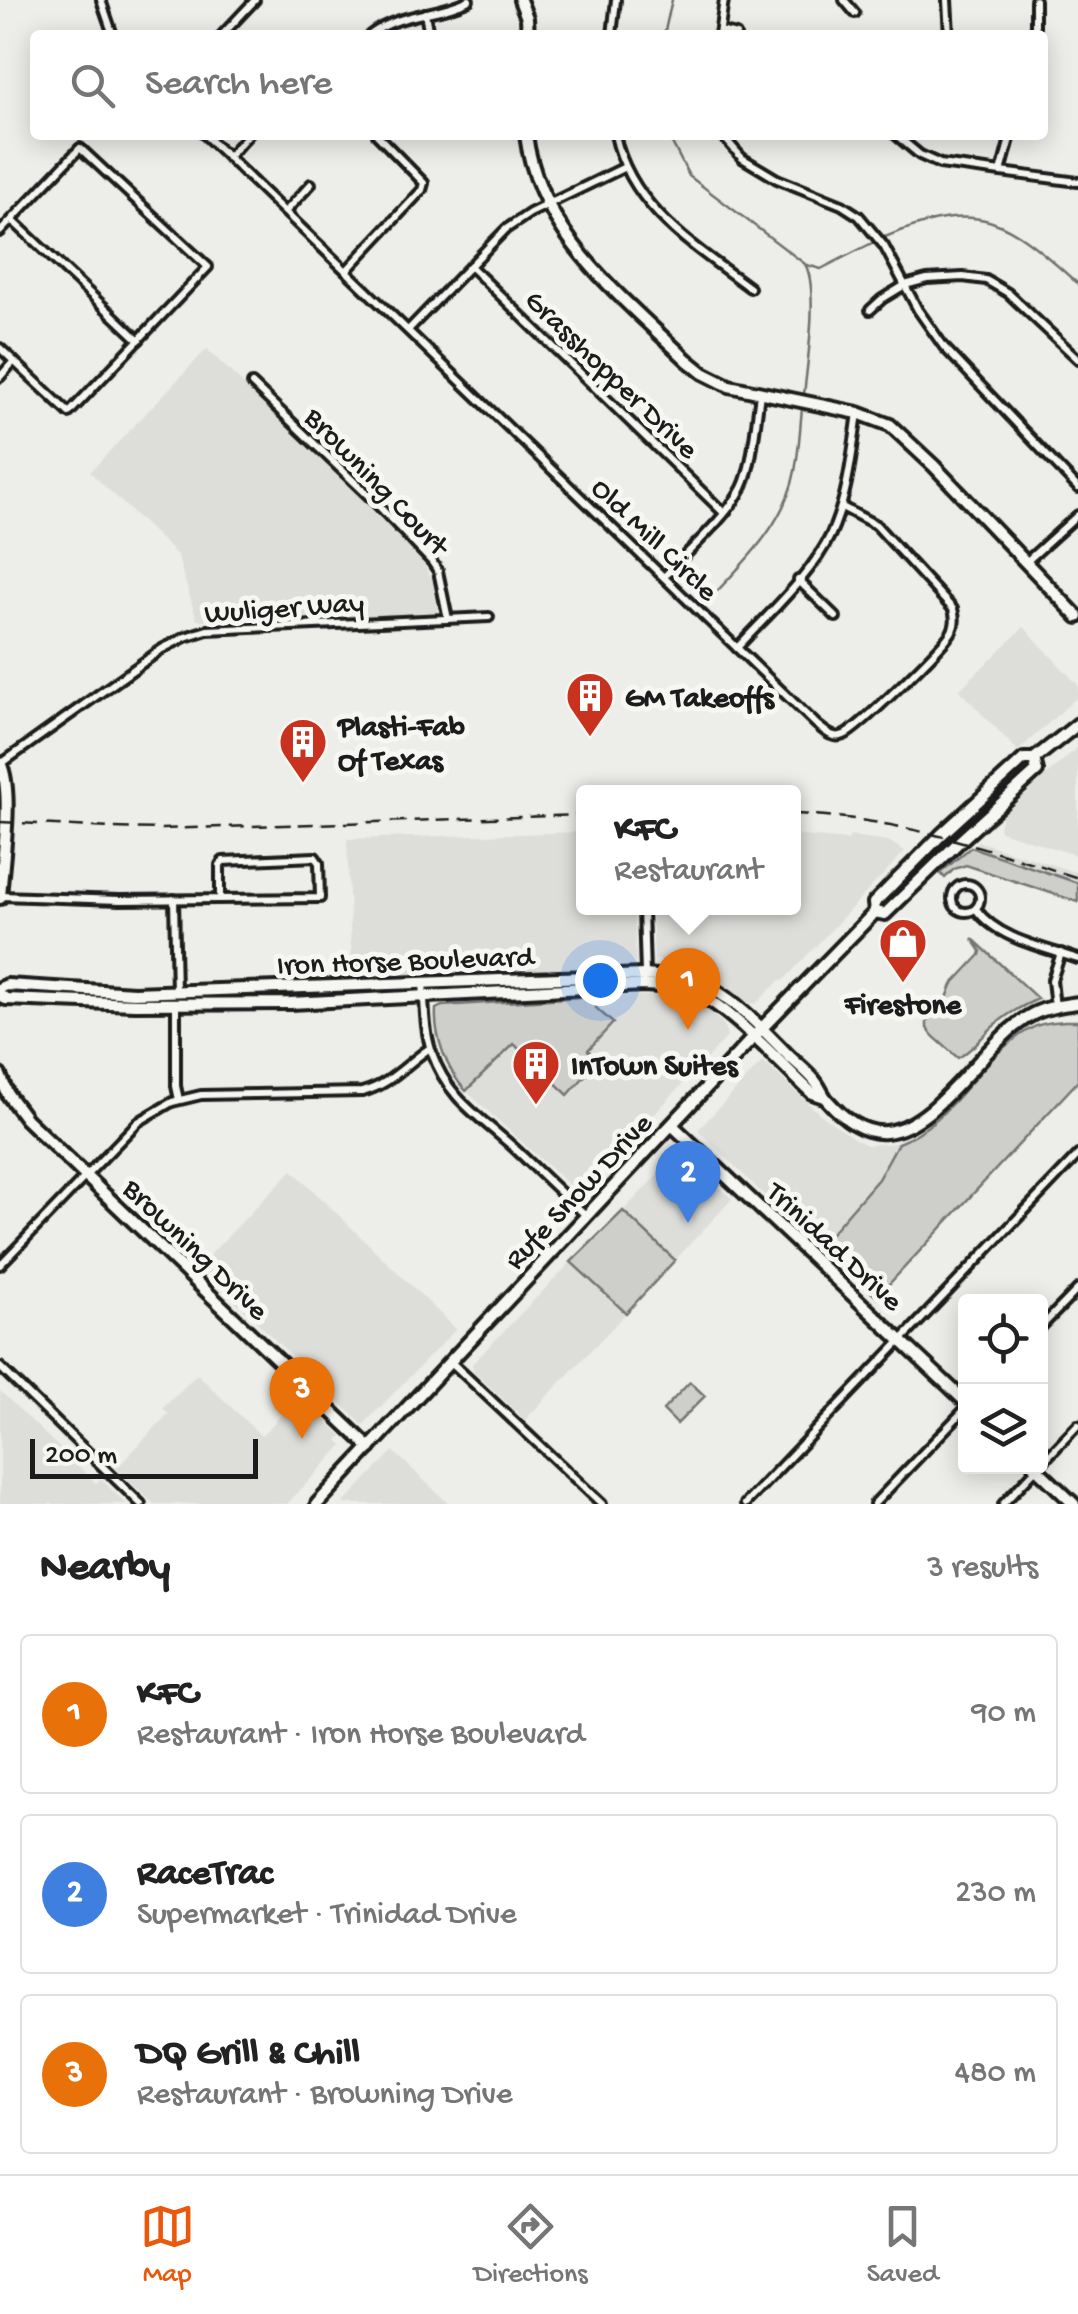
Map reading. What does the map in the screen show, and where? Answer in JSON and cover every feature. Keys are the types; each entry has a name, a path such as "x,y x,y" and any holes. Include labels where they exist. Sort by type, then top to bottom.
{"street":[{"path":"100,0 111,30"},
{"path":"227,30 255,0"},
{"path":"376,30 398,19 470,0"},
{"path":"520,0 528,30"},
{"path":"613,30 616,0"},
{"path":"719,30 724,0"},
{"path":"844,0 855,13"},
{"path":"946,0 949,30"},
{"path":"1035,0 1036,30"},
{"path":"425,13 429,30"},
{"name":"Old Mill Circle","path":"210,140 816,725 833,736 842,736 874,710 952,633 955,622 955,612 876,526 842,507"},
{"path":"228,157 243,140"},
{"path":"347,270 422,190 424,183 381,140"},
{"path":"527,140 537,182 565,234 592,267 687,360 716,380 745,391 858,413 890,425 1078,617"},
{"path":"617,140 625,168 646,202 750,288"},
{"path":"726,140 742,158 777,179 842,205 859,216 884,246 944,347 1078,488"},
{"path":"902,140 940,164 1078,182"},
{"path":"1001,172 1010,140"},
{"path":"0,232 80,148 208,267 69,413 0,348"},
{"path":"409,330 506,230 546,204 625,168"},
{"path":"286,212 311,184"},
{"path":"12,220 139,340"},
{"name":"Grasshopper Drive","path":"470,266 724,513"},
{"path":"870,310 905,285 939,278 986,280 1008,293 1078,359"},
{"path":"0,376 14,361"},
{"name":"Browning Court","path":"252,384 374,500 432,562 438,571 448,619"},
{"path":"664,577 724,513 745,482 760,394"},
{"path":"737,648 822,549 842,507 858,413"},
{"path":"1026,562 1078,515"},
{"path":"798,580 836,616"},
{"name":"Wuliger Way","path":"0,763 162,648 207,630 490,617"},
{"name":"Rufe Snow Drive","path":"875,912 874,903 925,850 1024,759 1034,759 1078,724"},
{"name":"Rufe Snow Drive","path":"875,912 886,914 1037,770 1034,759"},
{"path":"0,763 7,798 0,897 174,899 220,899 320,898 319,863 315,857 224,861 220,865 220,899"},
{"path":"966,884 977,889 980,900 976,909 964,913 956,909 954,890 966,884"},
{"path":"174,899 176,1086 180,1100"},
{"path":"976,909 1008,934 1078,959"},
{"name":"Rufe Snow Drive","path":"318,1504 875,912"},
{"path":"643,915 644,980"},
{"path":"1055,1007 1052,980 1061,954"},
{"name":"Iron Horse Boulevard","path":"0,991 7,985 290,1003 644,980"},
{"name":"Iron Horse Boulevard","path":"176,998 423,983 683,980 711,988 816,1082 825,1098 844,1116 862,1128 884,1132 922,1118 1019,1023 1036,1012 1078,1003"},
{"path":"423,983 426,1030 442,1077 460,1102 587,1216"},
{"path":"0,1265 146,1116 201,1095 376,1089 430,1048"},
{"name":"Browning Drive","path":"0,1076 26,1118 370,1448"},
{"name":"Trinidad Drive","path":"672,1125 958,1397"},
{"path":"745,1504 1078,1155"},
{"path":"1048,1320 1078,1289"},
{"path":"451,1362 602,1504"},
{"path":"0,1367 142,1504"},
{"path":"874,1504 958,1414"},
{"path":"1048,1456 1078,1425"},
{"path":"1003,1504 1031,1474"},
{"path":"1045,1474 1074,1504"}],"shaded area":[{"path":"207,349 411,546 434,583 438,614 197,620 177,555 90,472"},
{"path":"1024,627 1078,685 1078,696 1018,751 959,690"},
{"path":"1078,747 1078,856 1001,831 1002,815"},
{"path":"576,832 576,915 634,915 636,968 352,976 347,839"},
{"path":"801,836 888,841 905,851 783,981 756,1004 745,1002 716,978 689,969 661,966 660,960 654,960 652,915 801,915"},
{"path":"977,841 1078,873 1078,883 975,849"},
{"path":"971,847 1078,883 1078,902 966,865 945,878 940,873"},
{"path":"972,938 1038,999 1005,1017 958,1058 933,1036 927,1022 947,998 952,985 980,955"},
{"path":"596,996 684,998 708,1010 724,1025 727,1037 579,1194 466,1091 514,1043 569,1095 588,1051"},
{"path":"596,996 596,1008 613,1023 588,1050 598,1061 568,1095 514,1044 466,1091 443,1053 436,1019 436,1009 442,1006"},
{"path":"1078,1021 1078,1081 877,1297 818,1248 878,1179 898,1143 936,1119 998,1053 1038,1025"},
{"path":"763,1061 820,1114 855,1139 867,1145 898,1143 878,1179 818,1248 698,1130"},
{"path":"681,1151 732,1199 675,1260 623,1211"},
{"path":"292,1170 456,1329 363,1425 199,1266"},
{"path":"623,1211 675,1260 626,1313 571,1262"},
{"path":"571,1262 626,1313 525,1420 474,1372 472,1364"},
{"path":"197,1374 261,1436 300,1396 342,1436 338,1440 343,1445 287,1504 154,1504 116,1469 168,1414 163,1408"},
{"path":"690,1382 705,1396 677,1424 663,1410"},
{"path":"0,1391 96,1483 101,1479 126,1504 0,1504"},
{"path":"393,1451 449,1504 343,1504"}],"waterway":[{"path":"665,30 672,0"},
{"path":"671,140 689,176 805,264 812,308 804,395"},
{"path":"885,237 946,219 990,222 1031,244 1078,284"},
{"path":"807,265 821,269 874,242"},
{"path":"704,605 760,544 782,510 795,471 802,408"}],"railway":[{"path":"801,814 902,827 1078,878"},
{"path":"0,822 162,829 576,815"}],"place":[{"name":"GM Takeoffs","path":"590,738"},
{"name":"Plasti-Fab Of Texas","path":"303,784"},
{"name":"Firestone","path":"903,984"},
{"name":"KFC","path":"688,1030"},
{"name":"InTown Suites","path":"536,1106"},
{"name":"RaceTrac","path":"688,1223"},
{"name":"DQ Grill & Chill","path":"302,1439"}]}
